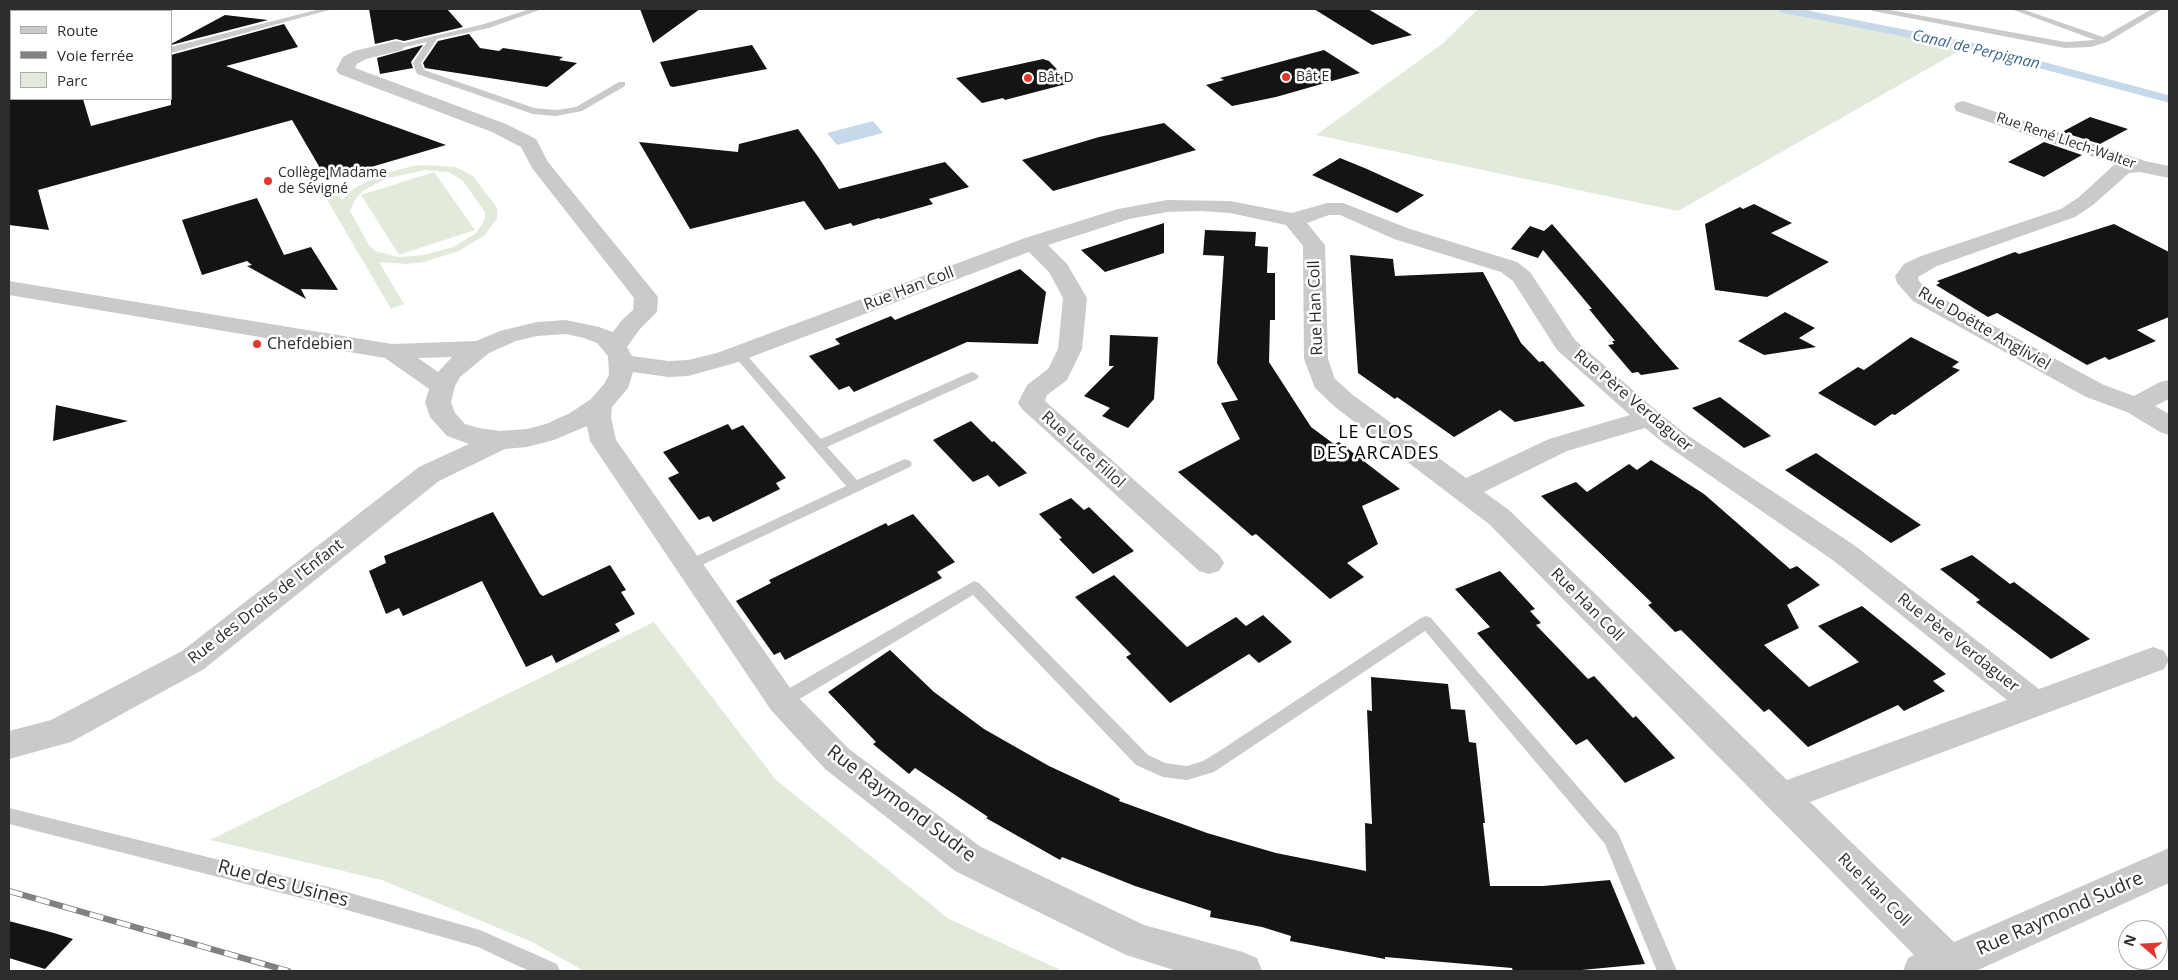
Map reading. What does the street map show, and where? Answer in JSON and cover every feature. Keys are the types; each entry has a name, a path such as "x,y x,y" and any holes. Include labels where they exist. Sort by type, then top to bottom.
{"street":[{"path":"396,46 360,55 349,61 345,70 499,128 529,143 539,164 646,297 645,312 630,325 619,355 621,375 608,397 579,419 554,431 527,438 500,440 476,437 456,430 443,417 438,402 442,386 450,372 480,348 508,336 537,329 566,328 591,332 605,338 619,355"},
{"name":"Rue René Llech-Walter","path":"1963,106 2140,166 2169,172"},
{"name":"Rue Doëtte Angliviel","path":"2140,166 2123,168 2086,201 2068,213 1929,262 1912,269 1906,276 1908,283 1921,296 2095,391 2136,406 2169,426"},
{"name":"Rue Han Coll","path":"619,355 668,369 688,368 739,354 1033,243 1125,213 1168,206 1230,207 1292,220 1314,245 1316,359 1324,382 1344,402 1499,517 1781,798 1935,968"},
{"name":"Rue Père Verdaguer","path":"1292,220 1327,209 1343,209 1402,234 1509,267 1522,277 1566,345 1648,418 1675,439 1844,553 2034,703"},
{"name":"Rue Luce Fillol","path":"1033,243 1059,269 1074,298 1070,349 1058,374 1036,391 1031,403 1209,563"},
{"path":"9,288 392,352 480,348"},
{"path":"591,332 630,325"},
{"path":"392,352 442,386"},
{"name":"Rue Han Coll","path":"608,397 668,369"},
{"path":"2136,406 2169,388"},
{"name":"Rue Raymond Sudre","path":"608,397 598,417 603,441 782,701 837,759 968,859 1140,942 1243,971"},
{"path":"1462,491 1558,445 1648,418"},
{"name":"Rue des Droits de l'Enfant","path":"429,474 456,430"},
{"path":"554,431 603,441"},
{"name":"Rue des Droits de l'Enfant","path":"9,745 59,732 193,660 429,474 500,440"},
{"path":"1781,798 2153,660"},
{"name":"Rue Raymond Sudre","path":"1935,968 2169,865"}],"lane":[{"path":"172,50 329,9"},
{"path":"396,46 486,26 538,9"},
{"path":"1873,9 2065,45 2091,44 2104,40 2158,9"},
{"path":"2015,9 2104,40"},
{"path":"434,38 417,63 420,72 532,111 556,113 578,109 622,84"},
{"path":"739,354 855,486"},
{"path":"819,445 973,376"},
{"path":"689,566 905,464"},
{"path":"782,701 974,587 1142,760 1163,770 1187,773 1208,767 1227,756 1426,622 1612,839 1667,971"},
{"name":"Rue des Usines","path":"9,816 329,896 471,936 550,971"}],"green space":[{"path":"1478,9 1785,9 1966,47 1678,211 1316,135 1442,44"},
{"path":"412,166 456,167 473,176 495,205 497,218 485,235 459,251 424,262 406,264 379,262 404,304 391,309 322,191 334,187 342,200 353,189 380,175","holes":["424,170 448,172 462,180 485,212 485,219 475,234 453,247 424,255 398,257 375,251 369,245 350,211 356,198 363,191 385,179"]},
{"path":"434,172 475,230 399,255 361,195"},
{"path":"654,622 776,780 949,919 1063,971 584,971 532,942 382,880 210,840"}],"water":[{"path":"873,121 883,133 837,145 827,133"}],"building":[{"path":"369,9 447,9 463,27 404,41 396,39 375,44"},
{"path":"640,9 700,9 653,43"},
{"path":"1314,9 1368,9 1412,35 1372,45"},
{"path":"225,15 268,20 172,45"},
{"path":"284,24 298,47 226,66 446,145 327,180 292,120 38,190 49,230 9,225 9,99 83,100 91,126 171,105 172,55"},
{"path":"469,34 480,48 499,51 503,48 563,57 559,60 577,63 547,87 425,68 423,63 438,41"},
{"path":"423,45 411,62 413,68 380,74 377,58"},
{"path":"752,45 767,69 673,87 670,86 660,62"},
{"name":"Bât E","path":"1324,50 1360,73 1276,97 1232,106 1206,85 1224,80 1220,78"},
{"name":"Bât D","path":"1043,59 1049,61 1070,83 1005,100 1003,98 982,103 956,78"},
{"path":"2090,117 2128,129 2100,144 2062,132"},
{"path":"1164,123 1196,150 1053,191 1022,160 1099,137"},
{"path":"798,129 839,189 945,162 969,187 929,199 933,204 853,226 851,223 825,230 804,201 690,229 639,142 738,152 739,144"},
{"path":"2044,142 2082,155 2044,177 2008,162"},
{"path":"1340,158 1424,195 1397,213 1312,175"},
{"path":"257,198 284,255 311,247 338,290 301,289 306,299 247,266 252,265 247,261 202,275 182,220"},
{"path":"1754,204 1792,223 1771,233 1829,262 1767,297 1715,290 1705,224 1740,207 1743,209"},
{"path":"1164,223 1164,253 1105,272 1081,250"},
{"path":"1552,224 1679,369 1641,375 1638,372 1632,373 1608,345 1614,344 1612,341 1615,341 1589,309 1592,309 1543,250 1538,258 1511,249 1530,226 1544,231"},
{"path":"2114,224 2169,252 2169,317 2137,330 2156,341 2109,360 2105,357 2087,365 1997,313 1988,317 1936,285 1940,283 1937,281 2015,252 2019,254"},
{"path":"1205,230 1256,232 1255,246 1268,247 1267,273 1275,273 1275,320 1270,320 1269,362 1311,427 1334,444 1339,442 1400,489 1362,506 1378,544 1347,563 1364,577 1330,599 1256,534 1252,536 1178,472 1240,439 1221,403 1238,400 1217,363 1224,256 1203,255"},
{"path":"1350,255 1393,259 1395,276 1483,272 1521,343 1539,362 1543,361 1585,406 1515,422 1500,410 1454,437 1397,397 1395,399 1358,373"},
{"path":"1020,269 1046,292 1038,344 967,342 854,392 849,386 839,390 809,356 840,344 835,339 891,316 895,320"},
{"path":"1785,312 1815,328 1799,338 1816,347 1764,355 1738,341"},
{"path":"1110,335 1158,337 1154,399 1128,428 1102,416 1110,408 1084,396 1114,366 1109,366"},
{"path":"1911,337 1959,362 1952,367 1960,370 1895,415 1892,414 1875,426 1818,393 1858,367 1864,370"},
{"path":"1720,397 1771,436 1744,448 1692,408"},
{"path":"56,405 128,421 53,441"},
{"path":"971,421 1027,473 999,487 988,475 973,482 933,440"},
{"path":"728,424 732,430 743,425 786,478 776,483 780,489 713,522 709,516 699,520 668,478 679,473 663,452"},
{"path":"1816,453 1921,525 1891,543 1785,470"},
{"path":"1651,460 1704,494 1790,569 1797,566 1820,585 1787,605 1799,628 1764,645 1809,687 1859,662 1818,626 1862,606 1946,674 1933,681 1945,691 1904,711 1898,705 1808,747 1769,709 1764,712 1681,630 1675,632 1648,605 1652,603 1541,496 1576,482 1587,492 1629,464 1637,470"},
{"path":"1071,498 1084,510 1089,507 1134,551 1093,574 1059,539 1062,538 1039,514"},
{"path":"493,512 540,594 543,596 610,565 626,590 621,592 635,614 615,624 620,631 556,663 552,655 526,667 482,581 403,616 399,608 386,614 369,571 386,563 384,556"},
{"path":"913,514 955,562 937,572 942,578 785,660 780,652 774,655 736,601 771,583 769,580 886,523 888,526"},
{"path":"1972,555 2010,584 2014,582 2090,639 2051,659 1976,602 1980,600 1940,569"},
{"path":"1500,571 1535,609 1530,611 1541,623 1536,625 1588,679 1594,676 1633,718 1636,716 1675,758 1625,783 1587,739 1576,745 1477,633 1490,627 1455,589"},
{"path":"1114,575 1187,647 1236,617 1246,626 1263,615 1292,642 1259,663 1249,654 1170,703 1126,657 1131,654 1075,597"},
{"path":"890,650 934,692 984,729 1049,766 1120,799 1119,801 1207,833 1276,853 1366,871 1365,823 1372,824 1367,710 1372,711 1371,677 1448,684 1451,709 1465,710 1469,742 1476,743 1490,886 1543,886 1610,880 1645,964 1571,971 1513,971 1512,968 1385,957 1385,959 1290,941 1291,936 1262,927 1210,917 1211,911 1135,886 1062,857 1060,860 986,818 988,817 915,768 909,774 873,744 876,742 828,692"},
{"path":"9,921 73,939 45,969 9,958"}],"waterway":[{"name":"Canal de Perpignan","path":"1782,9 1970,46 2169,99"}],"railway":[{"path":"9,891 288,971"}],"place":[{"name":"Bât E","path":"1286,77"},
{"name":"Bât D","path":"1028,78"},
{"name":"Collège Madame de Sévigné","path":"268,181"},
{"name":"Chefdebien","path":"257,344"}],"district":[{"name":"LE CLOS DES ARCADES","path":"1376,443"}]}
